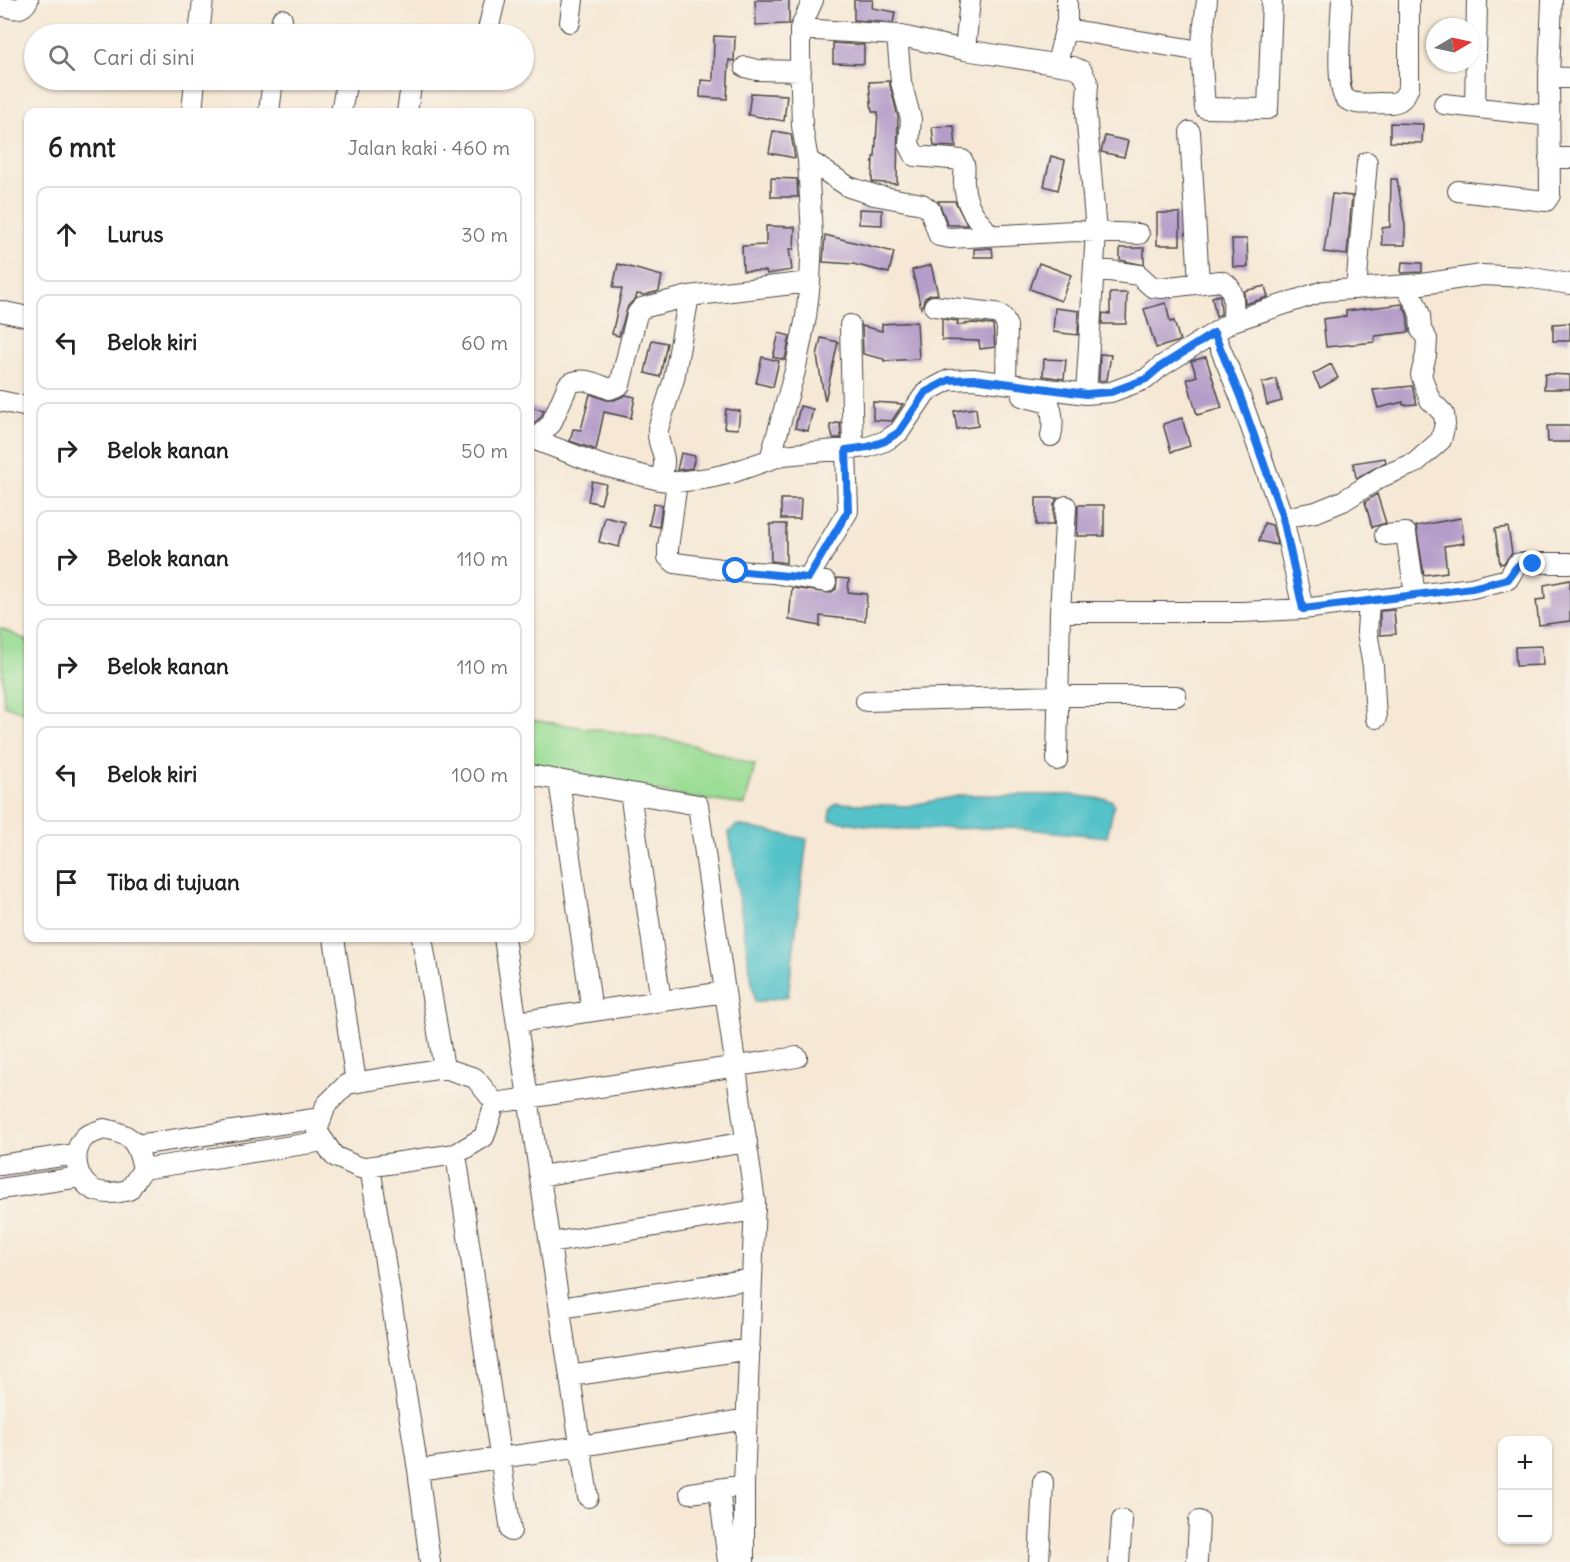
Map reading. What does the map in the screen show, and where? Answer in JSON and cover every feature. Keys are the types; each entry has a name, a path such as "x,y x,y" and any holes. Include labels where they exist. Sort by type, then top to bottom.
{"street":[{"path":"0,5 19,9 28,0"},
{"path":"200,24 203,0"},
{"path":"489,24 495,0"},
{"path":"570,22 573,0"},
{"path":"770,459 795,371 806,317 810,282 812,237 808,160 802,126 800,29 813,0"},
{"path":"965,50 970,0"},
{"path":"1057,64 1066,29 1067,0"},
{"path":"1207,0 1201,51 1205,108 1268,109 1272,0"},
{"path":"1342,0 1339,78 1341,93 1345,99 1354,103 1394,104 1402,101 1409,86 1409,0"},
{"path":"1475,107 1477,0"},
{"path":"1458,191 1546,201 1551,195 1549,77 1552,0"},
{"path":"800,29 897,35 965,50 1057,64 1082,71 1088,84 1086,112 1096,232 1086,394"},
{"path":"1066,29 1201,51"},
{"path":"897,35 901,82 911,119 909,144 915,156 962,160 964,183 971,212 990,235"},
{"path":"745,67 758,70 801,71"},
{"path":"1549,77 1570,78"},
{"path":"192,108 194,90"},
{"path":"270,108 272,90"},
{"path":"342,108 345,90"},
{"path":"408,108 410,90"},
{"path":"1444,104 1550,116"},
{"path":"1190,132 1199,283"},
{"path":"1549,158 1570,158"},
{"path":"808,160 849,187 874,195 922,204 930,210 939,236 950,238 1096,232 1139,234"},
{"path":"1356,289 1367,162"},
{"path":"1095,269 1139,275 1152,287 1161,288 1221,281 1230,286 1232,291 1233,321"},
{"path":"534,440 602,465 668,481 732,473 783,455 868,447 885,441 899,432 926,392 949,380 973,379 1086,394 1111,392 1146,379 1160,367 1233,321 1324,291 1404,285 1482,275 1526,277 1570,284"},
{"path":"534,437 550,424 567,385 572,381 588,381 609,389 620,386 638,314 642,308 689,296 810,282"},
{"path":"1283,518 1316,512 1343,501 1381,477 1415,463 1441,440 1445,423 1444,414 1430,400 1421,375 1427,339 1421,330 1420,315 1416,304 1404,285"},
{"path":"689,296 674,379 658,429 668,481 668,557 675,563 817,580 848,511 850,325"},
{"path":"934,306 995,313 1002,316 1006,326 1012,384 1023,397 1049,403 1052,411 1051,435"},
{"path":"0,312 24,316"},
{"path":"1214,333 1240,396 1283,518 1303,609"},
{"path":"0,401 24,406"},
{"path":"1057,760 1060,612 1066,506"},
{"path":"1385,535 1406,533 1415,595"},
{"path":"1060,612 1242,612 1303,609 1472,588 1508,579 1520,563 1570,563"},
{"path":"1369,601 1367,632 1379,664 1376,718"},
{"path":"866,701 1058,696 1176,696"},
{"path":"534,776 698,805 755,1210 744,1485 744,1562"},
{"path":"559,780 592,1011"},
{"path":"630,793 661,1001"},
{"path":"335,942 356,1082"},
{"path":"424,942 444,1068"},
{"path":"505,942 588,1497"},
{"path":"517,1022 725,992"},
{"path":"495,1103 797,1057"},
{"path":"444,1068 475,1078 495,1103 484,1137 456,1154 360,1168 334,1156 317,1131 326,1105 347,1084 444,1068"},
{"path":"137,1145 321,1118"},
{"path":"104,1129 122,1132 137,1145 143,1168 129,1190 112,1194 95,1191 80,1177 76,1154 86,1137 104,1129"},
{"path":"143,1168 324,1141"},
{"path":"540,1176 747,1142"},
{"path":"0,1165 76,1154"},
{"path":"456,1154 511,1531"},
{"path":"370,1167 418,1470 430,1562"},
{"path":"0,1190 80,1177"},
{"path":"550,1243 755,1210"},
{"path":"560,1308 752,1279"},
{"path":"570,1377 750,1349"},
{"path":"418,1470 747,1419"},
{"path":"1039,1562 1043,1482"},
{"path":"690,1493 744,1485"},
{"path":"719,1489 728,1562"},
{"path":"1119,1562 1122,1520"},
{"path":"1197,1562 1199,1521"}],"green space":[{"path":"0,628 24,639 24,712 4,705"},
{"path":"534,721 680,741 755,765 745,805 692,798 534,768"}],"water":[{"path":"962,795 1070,795 1112,800 1114,805 1107,837 1017,828 894,829 830,820 830,810 836,803 907,806"},
{"path":"737,825 807,839 788,996 755,1002 729,832"}],"building":[{"path":"755,0 789,0 789,24 756,25"},
{"path":"854,0 873,0 872,8 895,12 893,23 854,20"},
{"path":"714,36 735,37 734,61 729,60 727,99 700,97 701,80 713,81"},
{"path":"833,43 864,45 864,64 833,63"},
{"path":"889,81 898,117 897,184 872,182 878,112 872,112 869,82"},
{"path":"751,93 787,95 784,121 748,115"},
{"path":"1390,123 1423,124 1422,143 1390,142"},
{"path":"954,126 956,147 934,146 932,127"},
{"path":"773,131 791,134 795,158 769,153"},
{"path":"1105,136 1128,141 1124,157 1101,152"},
{"path":"1051,156 1065,160 1058,190 1044,186"},
{"path":"771,178 797,179 798,197 771,197"},
{"path":"1391,179 1397,179 1405,225 1405,245 1382,245 1382,228 1390,227"},
{"path":"1332,194 1352,196 1347,255 1324,252"},
{"path":"938,201 955,201 967,225 948,225"},
{"path":"859,209 882,210 882,225 859,224"},
{"path":"1157,213 1180,213 1180,245 1157,245"},
{"path":"766,226 795,227 794,249 789,249 792,270 767,274 766,271 743,271 742,246 766,245"},
{"path":"825,235 894,252 889,273 853,264 823,262"},
{"path":"1232,239 1247,239 1248,267 1233,267"},
{"path":"992,248 993,257 974,257 974,249"},
{"path":"1120,248 1144,248 1144,265 1120,260"},
{"path":"1402,262 1422,263 1422,272 1401,273"},
{"path":"1039,263 1071,275 1061,301 1030,289"},
{"path":"618,264 662,276 659,291 644,295 637,294 628,306 619,336 612,334 622,289 613,287"},
{"path":"931,265 938,294 925,298 921,308 912,270"},
{"path":"1265,286 1268,297 1245,304 1244,291"},
{"path":"1110,293 1127,293 1126,324 1102,324 1103,313 1110,314"},
{"path":"1220,295 1221,314 1216,317 1212,297"},
{"path":"1166,303 1170,322 1174,321 1180,341 1156,348 1144,309"},
{"path":"1402,304 1407,314 1409,332 1375,336 1375,342 1326,347 1323,319 1346,316 1346,311"},
{"path":"1055,308 1079,311 1078,335 1053,332"},
{"path":"942,319 958,321 957,325 973,323 993,325 995,347 980,349 979,341 942,340"},
{"path":"917,322 919,359 884,361 884,359 863,354 862,326 882,331 882,324"},
{"path":"1570,323 1570,341 1553,341 1553,324"},
{"path":"779,333 790,336 785,360 773,357"},
{"path":"821,338 838,342 825,401 817,356"},
{"path":"652,340 667,343 660,377 645,373"},
{"path":"1100,354 1111,355 1107,380 1099,381"},
{"path":"762,357 779,361 773,387 756,383"},
{"path":"1206,357 1222,408 1197,415 1187,379 1197,376 1191,361"},
{"path":"1044,359 1066,360 1064,379 1043,376"},
{"path":"1331,364 1338,378 1320,388 1313,374"},
{"path":"1545,374 1570,375 1570,389 1544,389"},
{"path":"1276,379 1282,401 1267,405 1262,383"},
{"path":"1412,386 1417,404 1403,405 1403,402 1378,408 1373,390"},
{"path":"590,394 607,400 626,395 635,397 631,418 604,412 596,450 570,441 573,429 581,430"},
{"path":"873,402 903,404 892,421 873,420"},
{"path":"800,406 813,409 808,431 795,428"},
{"path":"534,408 544,410 541,417 534,423"},
{"path":"976,408 978,426 957,429 954,411"},
{"path":"726,409 740,411 738,429 724,428"},
{"path":"1182,418 1190,446 1171,452 1163,424"},
{"path":"840,422 841,438 833,438 830,425"},
{"path":"1547,426 1570,426 1570,442 1548,442"},
{"path":"681,453 695,456 692,468 677,470"},
{"path":"1385,458 1386,462 1356,477 1353,463"},
{"path":"592,481 606,484 601,504 588,501"},
{"path":"1377,494 1386,523 1372,527 1365,502"},
{"path":"1036,498 1057,498 1054,505 1053,525 1036,525"},
{"path":"781,499 801,499 800,519 781,519"},
{"path":"654,503 662,505 659,527 649,525"},
{"path":"1078,505 1104,505 1104,536 1077,536"},
{"path":"605,517 625,522 619,547 599,542"},
{"path":"1461,518 1464,543 1444,546 1447,572 1424,575 1416,526"},
{"path":"1264,523 1272,525 1277,545 1259,541"},
{"path":"770,524 786,524 786,563 771,561"},
{"path":"1508,527 1512,553 1504,563 1500,564 1495,529"},
{"path":"837,578 849,579 848,592 867,594 865,621 820,616 820,626 789,620 792,588 830,593 836,589"},
{"path":"1570,580 1570,621 1539,625 1536,600 1545,599 1544,585"},
{"path":"1394,610 1396,634 1380,635 1380,611"},
{"path":"1542,646 1543,665 1516,666 1515,647"}],"route":[{"path":"736,571 808,578 848,511 846,450 868,447 885,441 899,432 926,392 949,380 973,379 1086,394 1111,392 1146,379 1160,367 1214,333 1240,396 1283,518 1303,609 1472,588 1508,579 1517,564 1533,564"}]}
